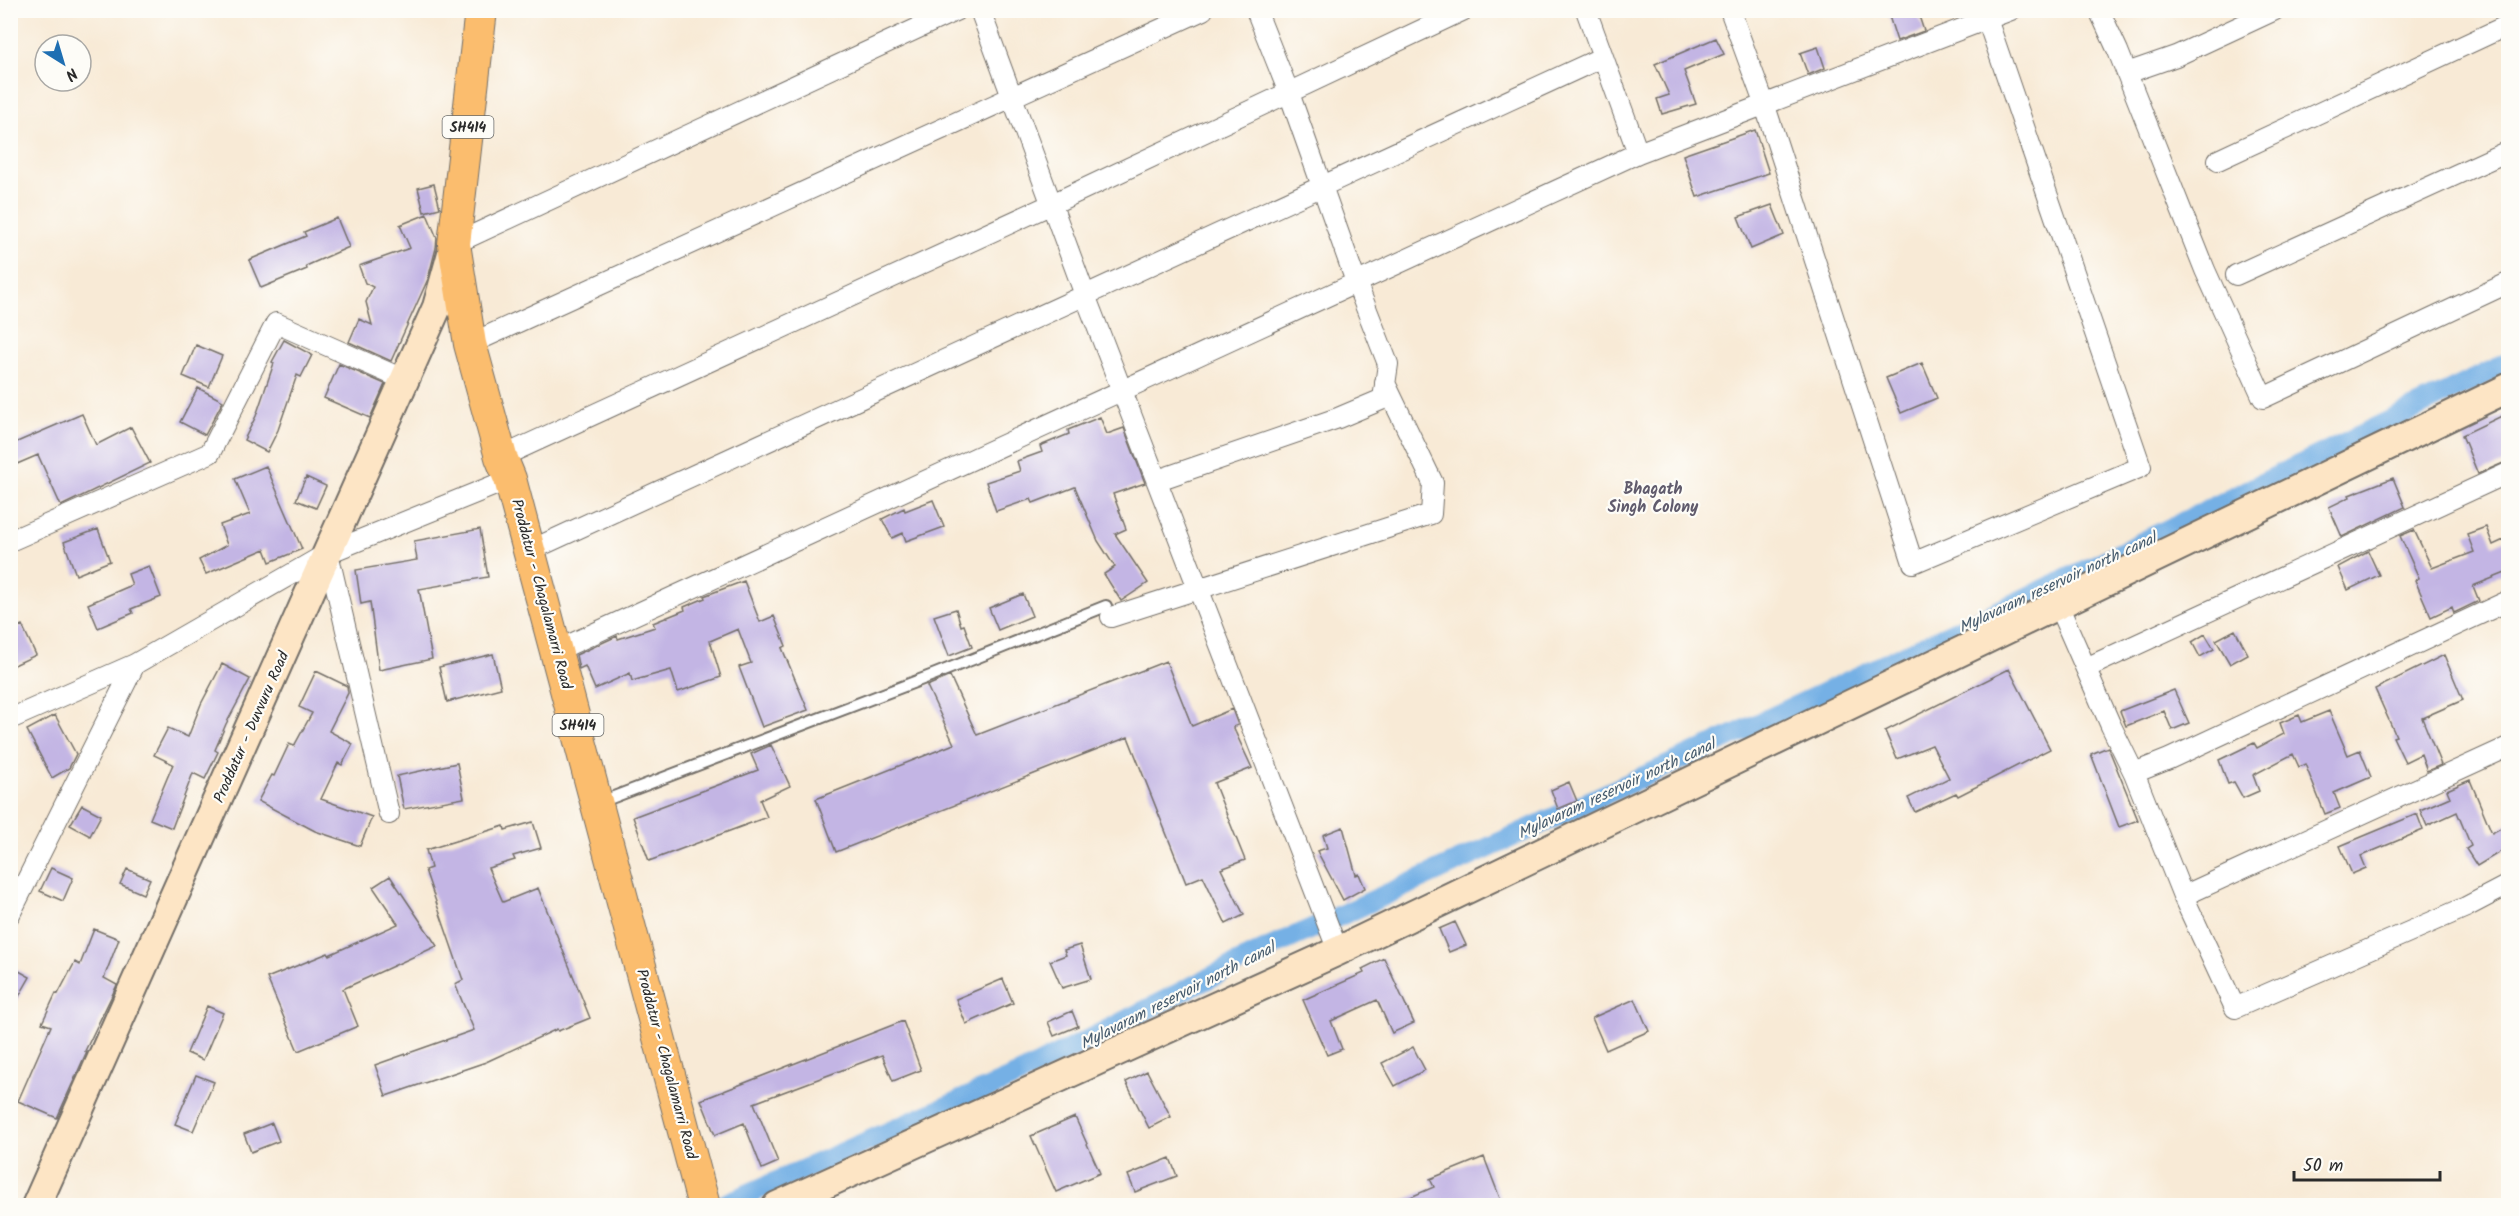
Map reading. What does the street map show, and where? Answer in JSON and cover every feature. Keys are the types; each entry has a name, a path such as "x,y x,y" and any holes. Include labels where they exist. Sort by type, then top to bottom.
{"main road":[{"name":"Proddatur - Chagalamarri Road","path":"481,10 454,244 470,344 558,650 704,1206"},
{"name":"Proddatur - Duvvuru Road","path":"36,1206 437,307 454,244"},
{"path":"777,1206 1338,951 2508,388"}],"street":[{"path":"454,244 957,10"},
{"path":"980,10 1085,295 1338,951"},
{"path":"470,344 1203,10"},
{"path":"1158,480 1338,418 1383,399 1388,364 1356,282 1289,93 1256,10"},
{"path":"10,719 135,664 328,553 1052,204 1464,10"},
{"path":"1587,10 1638,153"},
{"path":"1730,10 1764,103 1912,563 2141,467 1987,19"},
{"path":"558,650 1638,153 2011,10"},
{"path":"2099,10 2127,73 2205,270 2264,398 2508,284"},
{"path":"2127,73 2176,56 2275,10"},
{"path":"2218,160 2508,25"},
{"path":"529,551 1603,57"},
{"path":"2236,274 2508,151"},
{"path":"10,541 210,453 276,323 405,380"},
{"path":"1108,611 1200,589 1431,514 1433,483 1385,383"},
{"path":"2086,668 2508,473"},
{"path":"328,553 389,814"},
{"path":"2134,772 2169,759 2508,601"},
{"path":"2058,605 2111,726 2134,772 2183,896 2235,1008 2466,907 2508,885"},
{"path":"10,914 135,664"},
{"path":"2183,896 2508,747"}],"lane":[{"path":"598,803 1108,611"}],"building":[{"path":"1887,10 1917,10 1924,31 1897,41"},
{"path":"1716,38 1724,54 1684,71 1696,104 1662,114 1657,99 1669,95 1655,64"},
{"path":"1818,47 1825,68 1808,75 1800,53"},
{"path":"1755,130 1769,173 1697,197 1683,155"},
{"path":"434,184 440,208 424,212 418,188"},
{"path":"1772,205 1784,235 1751,249 1738,217"},
{"path":"427,214 437,238 436,248 428,279 391,361 349,342 359,319 372,325 366,302 373,287 365,283 359,266 410,248 400,225"},
{"path":"337,218 349,247 306,266 307,269 261,288 249,260 306,236 304,232"},
{"path":"284,340 312,355 301,377 297,375 278,430 267,452 244,440 256,416 274,363 272,362"},
{"path":"196,345 222,356 209,387 183,376"},
{"path":"1922,363 1937,398 1901,413 1886,378"},
{"path":"339,364 385,384 370,418 324,398"},
{"path":"198,388 223,401 205,435 180,422"},
{"path":"2508,413 2508,461 2478,474 2462,435"},
{"path":"82,414 96,445 131,427 150,463 61,506 38,455 10,467 10,445"},
{"path":"1100,417 1107,434 1124,428 1145,483 1113,494 1126,529 1115,534 1148,583 1121,601 1104,574 1115,567 1098,541 1075,487 1033,503 1031,499 996,511 986,482 1020,471 1017,461 1042,452 1040,446 1069,434 1068,430"},
{"path":"266,466 302,549 270,562 265,549 206,574 199,560 227,545 220,525 250,514 235,479"},
{"path":"306,477 326,486 316,508 296,500"},
{"path":"2393,478 2405,507 2342,537 2329,507 2350,497 2349,495"},
{"path":"933,500 944,527 906,541 903,533 892,538 882,519 904,508 905,511"},
{"path":"2486,527 2493,545 2508,538 2508,572 2473,586 2479,601 2454,613 2452,607 2431,617 2415,580 2419,578 2400,536 2414,530 2432,568 2474,552 2467,534"},
{"path":"98,529 110,561 76,575 64,542"},
{"path":"480,529 488,577 419,589 432,659 379,670 370,602 361,604 356,570 417,560 414,541"},
{"path":"2368,551 2379,575 2348,590 2338,567"},
{"path":"149,566 161,597 131,609 133,613 98,628 88,604 132,585 128,574"},
{"path":"744,581 760,622 774,616 786,646 782,648 808,710 762,727 739,667 751,663 738,629 710,641 721,677 678,692 671,670 632,681 630,673 595,689 585,666 579,669 576,655 617,636 618,639 655,627 653,623 685,610 684,607 705,598 704,596"},
{"path":"1023,594 1032,616 998,630 989,608"},
{"path":"956,609 961,626 964,625 972,647 949,656 934,616"},
{"path":"22,625 36,655 10,667 10,630"},
{"path":"2235,630 2248,654 2230,664 2216,640"},
{"path":"2205,634 2214,649 2200,657 2192,642"},
{"path":"493,654 501,688 447,702 439,667"},
{"path":"2444,655 2463,700 2422,718 2441,765 2427,771 2421,754 2405,762 2375,689"},
{"path":"1166,661 1192,726 1232,709 1238,725 1233,727 1252,768 1214,783 1245,860 1221,869 1244,915 1226,924 1203,876 1186,883 1128,737 836,852 816,799 954,744 927,686 950,676 977,735"},
{"path":"222,664 250,679 226,724 215,750 218,752 205,779 193,773 172,828 150,819 173,764 154,755 168,728 188,737 201,704"},
{"path":"2009,669 2050,749 1958,796 1956,793 1915,812 1908,798 1949,778 1932,745 1897,759 1885,731"},
{"path":"316,671 347,686 348,693 329,731 353,744 342,765 338,763 321,799 372,817 360,846 315,831 258,801 272,775 274,776 289,744 294,746 312,713 299,707"},
{"path":"2174,690 2189,723 2172,730 2164,711 2126,726 2120,711"},
{"path":"2329,711 2348,755 2360,750 2371,777 2334,793 2340,808 2325,814 2305,764 2299,767 2293,754 2253,775 2259,791 2243,798 2234,782 2228,784 2219,760 2254,743 2257,748 2284,734 2280,723 2299,715 2302,722"},
{"path":"55,715 76,754 69,768 52,778 27,730"},
{"path":"771,745 790,786 760,800 767,817 649,861 633,817 758,770 751,754"},
{"path":"2108,747 2138,820 2119,827 2091,754"},
{"path":"457,763 464,798 404,809 397,776"},
{"path":"2470,780 2492,833 2508,824 2508,847 2477,866 2466,849 2471,846 2457,812 2427,826 2420,810 2450,797 2447,790"},
{"path":"1569,782 1577,801 1558,809 1551,790"},
{"path":"82,805 101,815 90,836 70,825"},
{"path":"2417,814 2423,830 2361,856 2366,868 2352,874 2340,846"},
{"path":"533,822 541,848 513,856 515,860 488,868 503,902 538,888 590,1018 558,1031 557,1029 486,1062 386,1096 375,1065 474,1030 455,984 463,980 425,870 431,868 426,850 504,826 505,830"},
{"path":"1343,827 1356,875 1359,874 1365,888 1343,900 1317,851 1327,848 1323,835"},
{"path":"51,868 73,878 63,901 40,891"},
{"path":"127,869 150,879 143,894 120,884"},
{"path":"390,876 437,946 343,989 358,1026 298,1051 267,978 328,953 329,955 398,924 373,887"},
{"path":"1455,922 1466,945 1449,952 1439,929"},
{"path":"94,929 119,939 104,978 117,985 85,1051 87,1051 57,1118 18,1101 51,1026 42,1023 56,993 58,994 75,962 80,965"},
{"path":"1080,945 1091,979 1062,988 1050,961 1066,955 1064,950"},
{"path":"1384,958 1414,1023 1392,1033 1377,1000 1331,1021 1342,1049 1327,1055 1303,1000 1364,973 1362,969"},
{"path":"10,966 30,977 10,1012"},
{"path":"1003,979 1013,1003 966,1024 956,999"},
{"path":"1635,999 1649,1031 1606,1050 1592,1018"},
{"path":"207,1006 223,1013 203,1060 187,1053"},
{"path":"1072,1011 1078,1026 1054,1036 1048,1022"},
{"path":"903,1021 921,1070 893,1081 882,1055 754,1103 778,1162 762,1169 744,1123 715,1135 701,1100"},
{"path":"1413,1047 1425,1070 1395,1086 1382,1063"},
{"path":"1147,1071 1171,1117 1149,1128 1126,1082"},
{"path":"196,1075 214,1082 193,1131 175,1124"},
{"path":"1075,1117 1100,1173 1056,1192 1031,1136"},
{"path":"272,1123 279,1141 251,1152 244,1134"},
{"path":"1484,1157 1503,1206 1390,1206 1434,1187 1430,1179"},
{"path":"1170,1158 1177,1176 1135,1192 1128,1175"}],"waterway":[{"name":"Mylavaram reservoir north canal","path":"721,1206 1025,1072 1254,955 1715,744 2069,578 2508,363"}],"district":[{"name":"Bhagath Singh Colony","path":"1653,497"}]}
